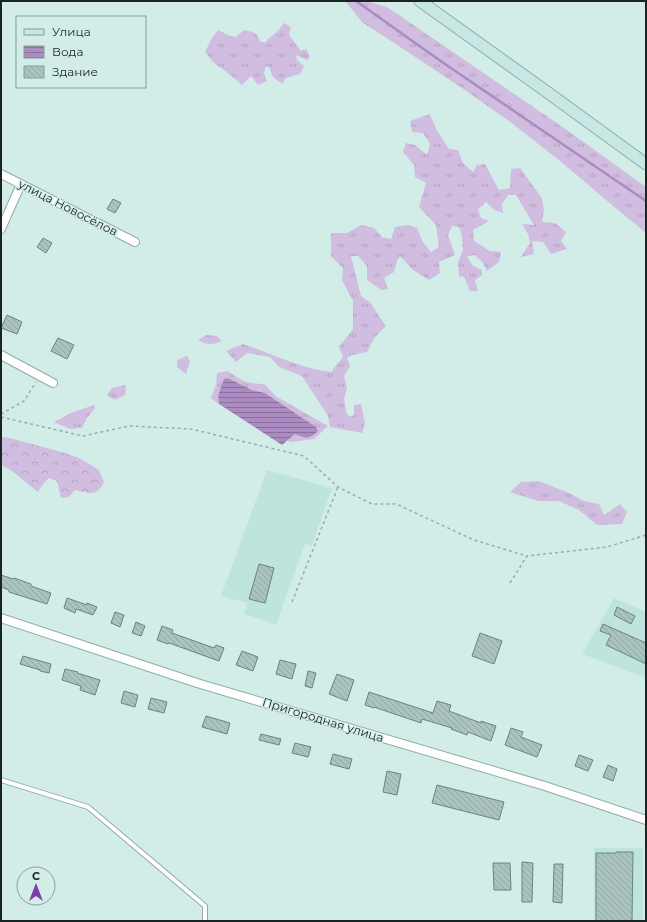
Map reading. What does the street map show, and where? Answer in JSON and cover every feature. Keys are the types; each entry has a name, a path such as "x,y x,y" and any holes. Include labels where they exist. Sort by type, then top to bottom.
{"main road":[{"path":"420,1 646,164"}],"street":[{"name":"улица Новосёлов","path":"1,174 135,242"},
{"path":"1,229 21,184"},
{"path":"1,355 53,383"},
{"name":"Пригородная улица","path":"1,618 197,683 544,786 646,820"}],"lane":[{"path":"1,780 88,807 205,906 205,921"}],"path":[{"path":"1,414 24,401 40,376"},
{"path":"1,416 83,436 129,426 191,429 304,456 338,488 372,504 396,504 474,540 527,556 607,547 646,535"},
{"path":"292,602 338,488"},
{"path":"510,583 527,556"}],"shaded area":[{"path":"267,470 332,488 312,546 305,544 277,625 244,614 247,603 221,596"},
{"path":"614,598 646,612 646,678 582,654"},
{"path":"594,848 643,848 643,921 594,921"}],"green space":[{"path":"345,1 367,1 387,7 567,130 646,187 646,233 560,161 509,121 363,23"},
{"path":"284,23 291,27 289,35 301,51 306,49 310,57 307,60 296,55 297,60 304,66 300,74 286,78 282,84 273,77 269,67 266,66 264,73 267,81 258,85 251,76 242,85 214,63 205,52 218,30 230,36 236,37 244,30 250,31 256,34 260,42 266,42"},
{"path":"430,114 436,129 449,149 458,150 463,163 473,172 477,165 485,164 499,190 510,188 511,169 520,168 542,198 544,211 542,222 555,223 566,232 561,241 567,249 551,254 543,242 532,241 534,254 521,257 530,243 528,234 522,224 534,225 516,195 508,195 502,204 503,213 494,210 486,202 478,209 481,218 489,221 473,230 474,241 490,251 501,252 499,262 487,271 483,263 475,255 467,256 472,265 482,270 482,275 475,280 478,291 470,291 464,277 459,276 458,262 463,250 462,236 459,227 452,226 448,235 455,255 439,262 440,273 429,280 413,270 400,256 394,272 384,278 388,289 381,290 367,280 367,266 358,256 351,256 361,296 371,303 386,326 375,337 367,352 352,355 347,358 350,366 344,376 347,388 344,399 346,412 350,417 354,415 354,405 361,404 365,423 362,433 330,427 328,416 302,376 279,367 270,357 247,353 236,362 226,351 243,344 298,364 331,372 343,357 339,347 353,329 353,301 342,280 343,268 331,256 331,233 347,233 361,225 374,228 382,237 391,239 395,227 408,225 417,228 423,242 431,252 439,247 436,225 419,207 426,183 415,177 414,165 403,152 406,143 415,145 427,155 430,144 423,133 412,132 410,121"},
{"path":"206,335 217,336 222,341 210,344 198,340"},
{"path":"187,356 190,361 186,374 177,367 177,360"},
{"path":"228,371 237,378 245,381 264,384 277,397 328,426 314,439 292,442 287,441 295,434 318,431 315,427 265,393 252,390 228,378 218,396 219,404 211,398 216,385 217,373"},
{"path":"125,385 125,395 115,400 107,395 112,388"},
{"path":"94,405 95,408 87,418 82,428 70,429 54,422 71,413"},
{"path":"1,437 10,438 65,453 81,459 99,470 104,482 95,492 88,493 75,490 69,497 61,498 57,481 49,478 38,492 12,471 1,465"},
{"path":"539,481 569,493 584,501 599,504 604,515 620,504 627,512 622,524 597,525 579,510 559,501 538,501 510,492 521,482"}],"water":[{"path":"228,378 252,390 265,393 316,427 318,431 309,437 295,434 282,445 219,404 218,396 224,379"}],"building":[{"path":"113,199 121,203 115,213 107,209"},
{"path":"43,238 52,243 46,253 37,247"},
{"path":"7,315 22,322 17,334 1,328"},
{"path":"58,338 74,345 67,359 51,351"},
{"path":"259,564 274,568 265,603 249,599"},
{"path":"1,575 31,584 31,586 51,593 47,604 9,592 9,590 1,587"},
{"path":"67,598 97,607 93,615 76,609 75,613 64,608"},
{"path":"617,607 635,616 631,624 614,615"},
{"path":"115,612 124,615 120,627 111,623"},
{"path":"136,622 145,626 141,636 132,633"},
{"path":"603,624 646,643 646,664 606,645 611,635 600,631"},
{"path":"162,626 173,630 172,633 214,648 216,645 224,648 219,661 157,640"},
{"path":"480,633 502,641 494,664 472,656"},
{"path":"242,651 258,657 253,671 236,665"},
{"path":"23,656 51,664 49,673 20,664"},
{"path":"280,660 296,664 292,679 276,674"},
{"path":"65,669 100,680 95,695 80,690 81,686 62,680"},
{"path":"308,671 316,673 312,688 305,686"},
{"path":"337,674 354,680 347,701 329,694"},
{"path":"124,691 138,695 135,707 121,703"},
{"path":"369,692 433,713 437,701 451,705 449,711 481,723 481,721 496,726 491,741 468,732 467,735 451,729 452,728 422,719 421,723 365,705"},
{"path":"151,698 167,702 164,713 148,709"},
{"path":"206,716 230,723 227,734 202,727"},
{"path":"511,728 523,732 521,737 542,745 537,757 505,745"},
{"path":"261,734 281,739 279,745 259,740"},
{"path":"295,743 311,747 308,757 292,753"},
{"path":"333,754 352,759 349,769 330,764"},
{"path":"579,755 593,760 588,771 575,766"},
{"path":"608,765 617,769 613,781 603,777"},
{"path":"387,771 401,774 397,795 383,792"},
{"path":"437,785 504,802 499,820 432,803"},
{"path":"633,852 632,921 596,921 596,853"},
{"path":"522,862 533,863 532,902 522,902"},
{"path":"493,863 510,863 511,890 494,890"},
{"path":"554,864 563,864 562,903 553,902"}],"waterway":[{"path":"356,1 442,62 646,201"}]}
